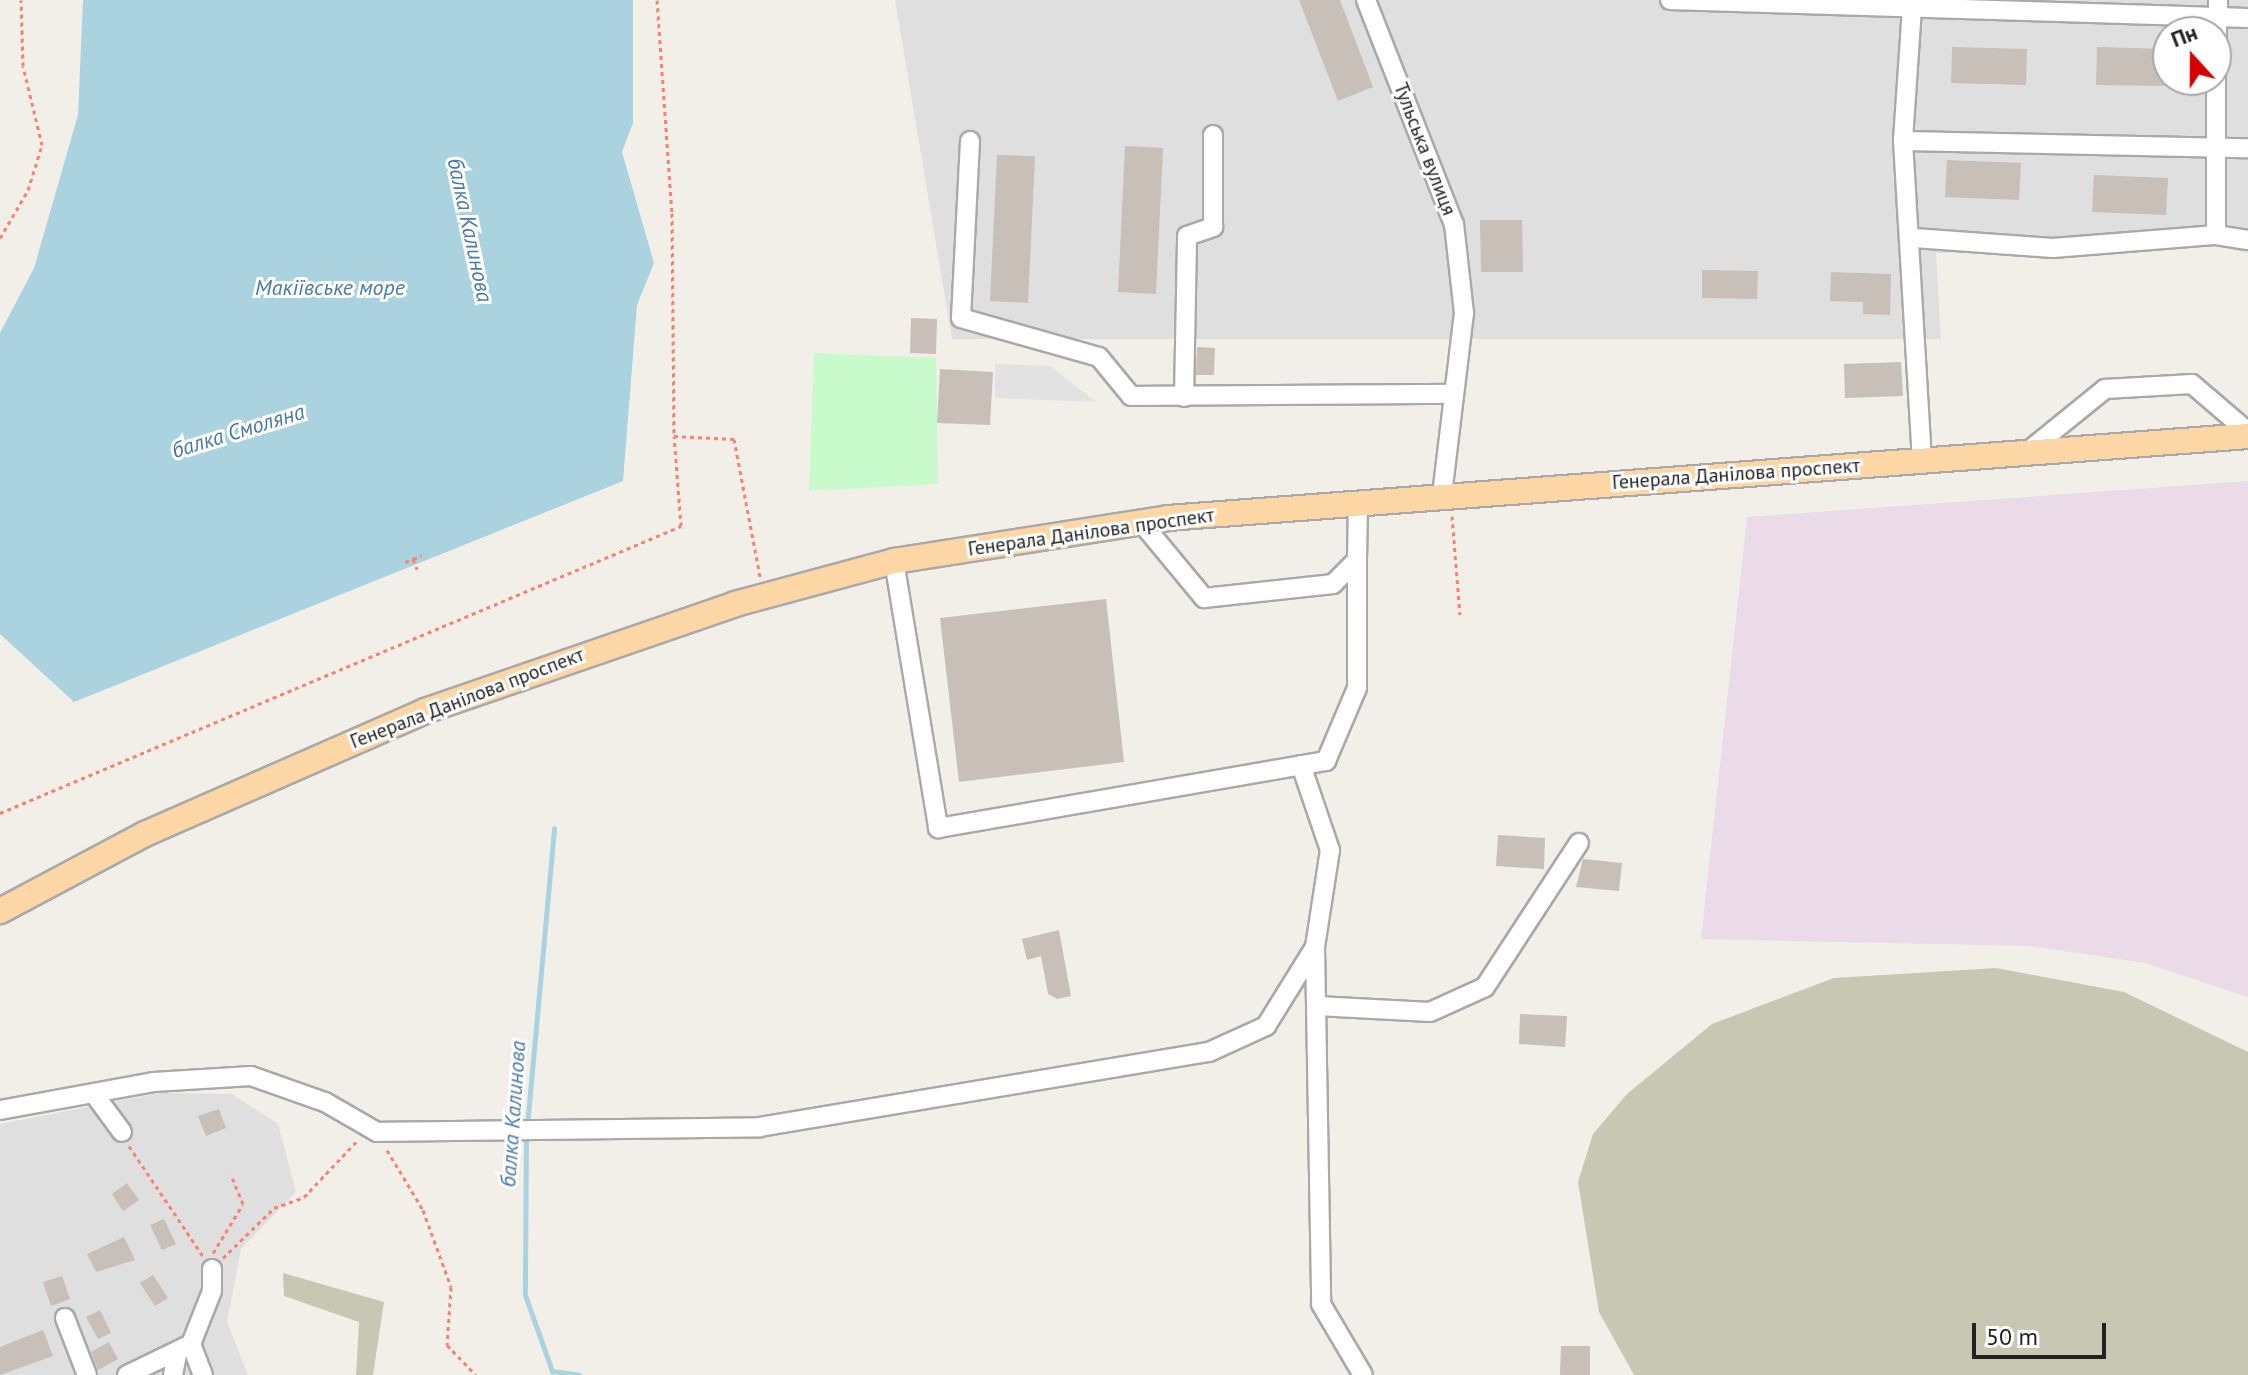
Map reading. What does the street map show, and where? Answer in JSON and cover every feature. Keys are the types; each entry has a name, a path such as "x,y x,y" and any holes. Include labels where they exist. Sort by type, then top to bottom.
{"main road":[{"name":"Генерала Данілова проспект","path":"0,911 291,766 553,663 764,596 894,561 1141,522 1446,494 2248,434"}],"street":[{"name":"Тульська вулиця","path":"1366,0 1454,224 1464,313 1446,494"},
{"path":"1670,0 2218,9 2248,18"},
{"path":"1919,4 1903,141 1914,238 1922,460"},
{"path":"2216,96 2216,235"},
{"path":"1184,397 1187,236 1213,227 1213,135"},
{"path":"970,141 961,318 1099,357 1131,396 1454,394"},
{"path":"1903,141 2248,148"},
{"path":"1914,238 2053,248 2216,235 2248,240"},
{"path":"2026,453 2105,389 2192,384 2248,434"},
{"path":"894,561 938,828 1326,761 1357,688 1358,502"},
{"path":"1141,522 1204,598 1333,584 1357,560"},
{"path":"1301,765 1330,850 1315,947 1321,1304 1363,1375"},
{"path":"1317,1006 1430,1012 1485,987 1579,843"},
{"path":"0,1110 94,1094 251,1076 325,1102 377,1132 760,1127 998,1084 1209,1052 1266,1026 1315,947"},
{"path":"94,1094 122,1132"},
{"path":"173,1375 212,1291 212,1269"},
{"path":"65,1318 87,1375"},
{"path":"127,1375 184,1350"},
{"path":"184,1350 203,1375"}],"path":[{"path":"0,238 28,190 42,145 23,66 21,0"},
{"path":"0,813 681,526 674,436 672,213 657,0"},
{"path":"674,436 734,439 764,596"},
{"path":"1446,494 1460,615"},
{"path":"405,562 421,556"},
{"path":"413,559 417,569"},
{"path":"122,1132 212,1269"},
{"path":"212,1269 274,1208 304,1197 342,1148 377,1132 423,1210 451,1287 447,1345 476,1375"},
{"path":"212,1269 214,1246 243,1204 231,1174"}],"shaded area":[{"path":"895,0 2248,0 2248,253 2214,245 1936,253 1941,339 952,339"},
{"path":"995,364 1050,366 1096,402 995,398"},
{"path":"2248,481 2248,997 2145,963 2030,946 1701,939 1747,517"},
{"path":"1996,968 2124,992 2248,1052 2248,1375 1634,1375 1599,1312 1578,1182 1593,1134 1627,1094 1712,1024 1834,978"},
{"path":"160,1093 232,1094 278,1124 296,1192 241,1249 227,1322 248,1375 0,1375 0,1124"},
{"path":"283,1273 384,1302 373,1375 356,1375 359,1322 284,1296"}],"green space":[{"path":"814,353 936,358 938,484 809,491"}],"water":[{"name":"Макіївське море","path":"83,0 633,0 633,123 622,152 654,263 637,305 623,481 74,702 0,634 0,333 34,268 78,115"}],"building":[{"path":"1299,0 1340,0 1373,87 1338,101"},
{"path":"1952,47 2027,49 2026,85 1951,83"},
{"path":"2097,47 2152,49 2152,86 2096,85"},
{"path":"1125,146 1163,148 1156,294 1118,292"},
{"path":"997,155 1035,156 1028,303 990,301"},
{"path":"1947,160 2021,163 2019,200 1945,197"},
{"path":"2094,175 2168,178 2166,215 2092,212"},
{"path":"1480,220 1522,220 1523,272 1481,272"},
{"path":"1702,270 1758,271 1757,299 1702,298"},
{"path":"1831,272 1891,274 1890,315 1863,314 1863,302 1830,301"},
{"path":"911,318 937,319 936,354 910,353"},
{"path":"1197,347 1215,348 1214,375 1196,375"},
{"path":"1901,362 1903,396 1845,398 1844,364"},
{"path":"940,369 993,372 990,425 937,423"},
{"path":"1106,599 1124,762 959,782 940,618"},
{"path":"1498,835 1545,838 1544,869 1496,866"},
{"path":"1583,859 1622,863 1619,891 1576,887"},
{"path":"1059,930 1071,996 1057,999 1048,994 1041,956 1027,960 1022,939"},
{"path":"1520,1014 1567,1016 1565,1047 1519,1044"},
{"path":"219,1109 226,1128 206,1136 198,1116"},
{"path":"127,1183 139,1200 123,1211 112,1194"},
{"path":"164,1219 176,1244 162,1250 150,1225"},
{"path":"124,1237 135,1260 96,1272 87,1254"},
{"path":"153,1275 168,1298 155,1306 140,1283"},
{"path":"62,1276 70,1299 51,1306 43,1282"},
{"path":"100,1310 111,1333 98,1339 86,1317"},
{"path":"43,1330 53,1356 0,1375 0,1347"},
{"path":"109,1342 118,1359 98,1370 91,1352"},
{"path":"1561,1346 1590,1346 1590,1375 1560,1375"}],"waterway":[{"name":"балка Калинова","path":"527,1126 554,828"},
{"name":"балка Калинова","path":"526,1136 525,1295 552,1371 579,1375"}],"water label":[{"name":"балка Смоляна","path":"238,431"}]}
